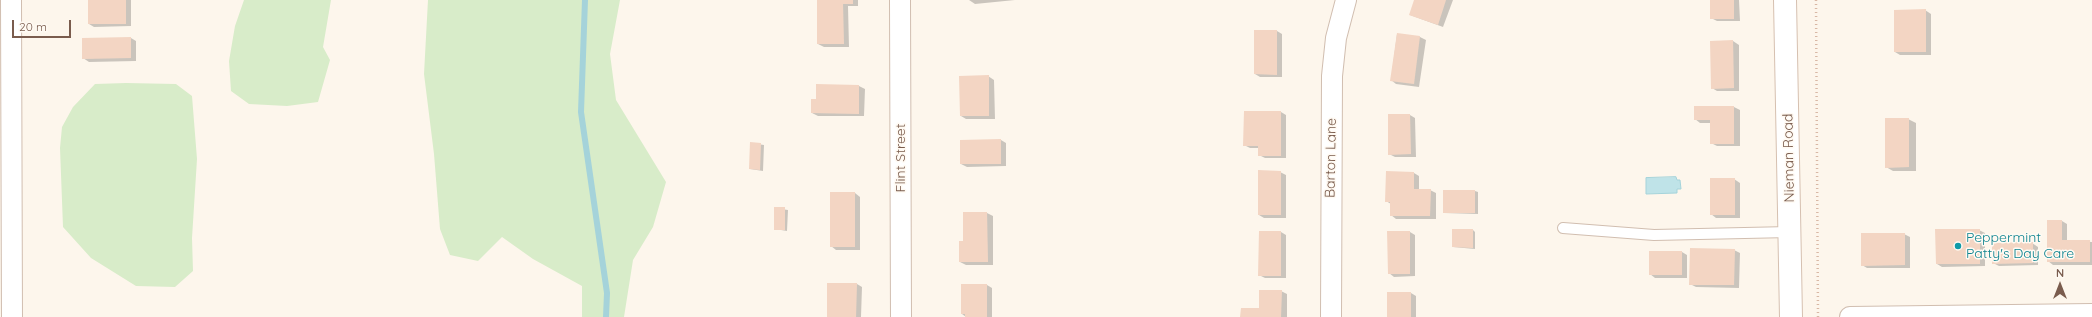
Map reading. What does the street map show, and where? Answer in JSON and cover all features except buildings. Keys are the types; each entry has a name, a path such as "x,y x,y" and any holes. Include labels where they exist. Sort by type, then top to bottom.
{"main road":[{"name":"Nieman Road","path":"1785,0 1791,317"}],"street":[{"path":"11,0 12,317"},
{"name":"Flint Street","path":"900,0 901,317"},
{"name":"Barton Lane","path":"1331,317 1332,76 1336,38 1346,0"},
{"path":"1850,317 2092,314"}],"lane":[{"path":"1563,228 1654,235 1790,232"}],"path":[{"path":"1816,0 1818,317"}],"green space":[{"path":"244,0 331,0 323,47 330,60 318,102 287,106 249,104 231,91 229,61 235,26"},
{"path":"428,0 620,0 610,54 616,100 666,182 653,227 633,260 624,317 582,317 582,286 533,259 502,237 478,261 450,255 440,229 434,154 424,74"},
{"path":"95,84 176,84 192,96 197,159 192,238 193,271 175,287 136,286 91,258 63,227 60,148 62,127 73,107"}],"water":[{"path":"1676,177 1677,180 1680,180 1681,189 1677,189 1677,193 1646,194 1646,178"}],"waterway":[{"path":"585,0 581,112 607,293 606,317"}],"place":[{"name":"Peppermint Patty's Day Care","path":"1958,246"}]}
